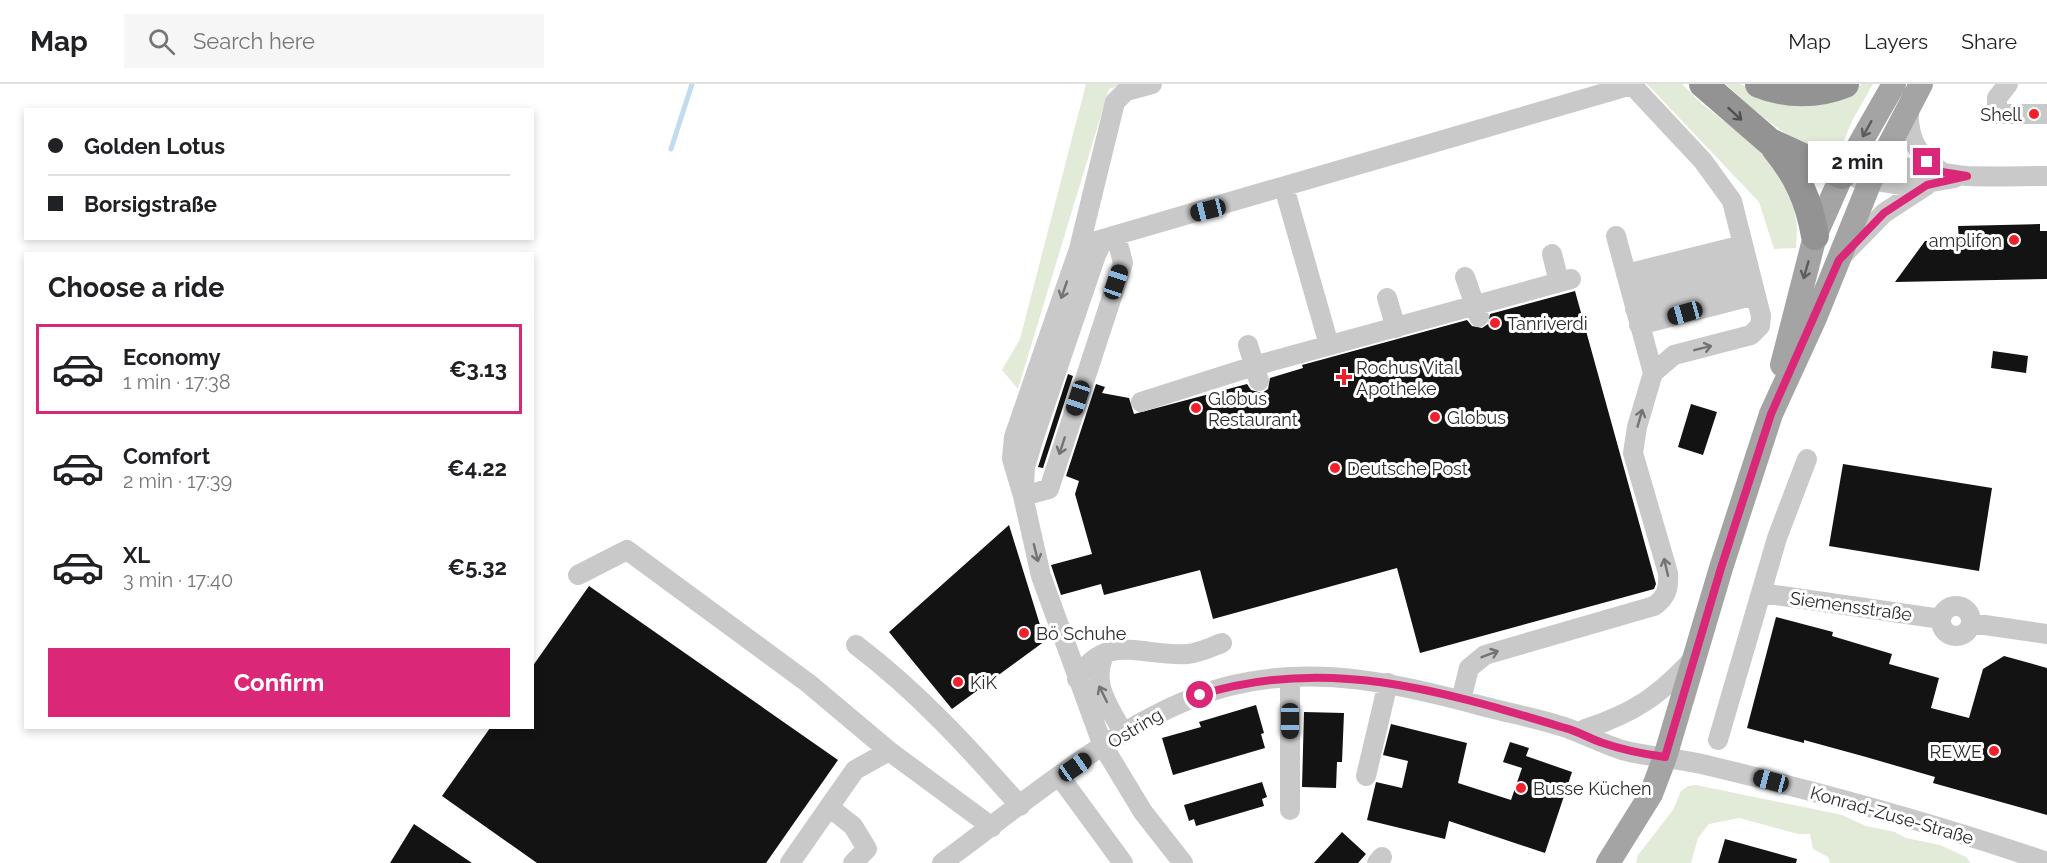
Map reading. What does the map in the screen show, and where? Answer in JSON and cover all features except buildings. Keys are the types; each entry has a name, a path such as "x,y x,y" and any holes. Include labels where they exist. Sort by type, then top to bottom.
{"highway":[{"path":"1703,84 1770,142 1802,186 1815,237"},
{"path":"1759,84 1801,92 1820,91 1845,84"},
{"path":"1770,142 1842,175"}],"main road":[{"path":"1608,863 1651,794 1665,757 1721,568 1771,414 1815,237 1842,175 1894,84"},
{"path":"1771,414 1839,260 1874,173 1915,94"}],"street":[{"path":"1152,84 1126,91 1115,102 1078,249 1014,437 1012,459 1041,576 1103,746 1143,812 1183,863"},
{"path":"2008,84 1996,98 1997,114 2047,114"},
{"path":"1078,249 1631,85 1720,182 1732,201 1761,316 1760,326 1751,335 1674,356 1653,374"},
{"path":"1915,94 1910,135 1916,149 1927,162 1942,172"},
{"path":"1842,175 1854,169 1874,173 1942,172 1967,176 2047,176"},
{"path":"1874,173 1891,185 1927,185 1967,176"},
{"path":"1839,260 1884,213 1927,185"},
{"path":"1284,187 1329,345"},
{"path":"1461,700 1469,668 1485,655 1654,606 1668,592 1668,573 1633,453 1637,427 1653,374 1616,236"},
{"path":"1023,496 1049,489 1123,263 1110,238"},
{"path":"1023,496 1025,467 1034,437 1096,255 1110,238"},
{"path":"1141,402 1257,374 1329,345 1396,328 1477,312 1565,280 1552,254"},
{"path":"1633,300 1749,270"},
{"path":"1633,300 1749,270"},
{"path":"1465,277 1477,312"},
{"path":"1387,298 1396,328"},
{"path":"1248,345 1257,374"},
{"path":"1718,740 1777,538 1807,459"},
{"path":"578,575 627,550 808,684 889,751 992,827"},
{"name":"Siemensstraße","path":"1761,593 1941,619 1945,632 1953,636 1963,635 1971,623 2047,634"},
{"path":"1077,679 1084,667 1105,653 1123,648 1186,654 1222,643"},
{"path":"856,645 892,673 949,726 1020,806"},
{"path":"1105,653 1098,667 1099,686 1123,733"},
{"path":"1576,729 1616,719 1642,705 1669,685 1696,656"},
{"name":"Ostring","path":"942,863 1123,733 1200,695 1256,680 1342,676 1388,683 1576,729 1640,741 1665,757"},
{"path":"1290,677 1290,810"},
{"path":"1366,776 1388,683"},
{"path":"790,863 855,770 889,751"},
{"name":"Konrad-Zuse-Straße","path":"1665,757 1708,765 1897,814 2047,862"},
{"path":"1060,777 1123,863"},
{"path":"829,807 853,826 867,849 853,863"}],"green space":[{"path":"1086,84 1124,84 1109,89 1018,389 1002,370 1020,339"},
{"path":"1647,84 1682,84 1701,103 1760,149 1790,186 1797,226 1796,248 1774,249 1759,202"},
{"path":"1726,84 1740,84 1769,96 1841,92 1862,84 1873,84 1852,121 1837,158 1806,146 1777,128"},
{"path":"1696,785 1842,815 1866,826 1940,845 1966,857 1971,863 1830,863 1828,857 1813,849 1810,834 1798,834 1739,818 1709,824 1698,838 1691,863 1636,863 1638,855 1673,810 1681,791 1688,786"}],"waterway":[{"path":"671,149 692,84"}],"place":[{"name":"Shell","path":"2034,114"},
{"name":"amplifon","path":"2014,240"},
{"name":"Tanriverdi","path":"1495,323"},
{"name":"Rochus Vital Apotheke","path":"1344,377"},
{"name":"Globus Restaurant","path":"1196,408"},
{"name":"Globus","path":"1435,417"},
{"name":"Deutsche Post","path":"1335,468"},
{"name":"Bö Schuhe","path":"1024,633"},
{"name":"KiK","path":"958,682"},
{"name":"REWE","path":"1994,751"},
{"name":"Busse Küchen","path":"1521,788"}],"route":[{"path":"1200,695 1256,680 1314,675 1342,676 1371,680 1461,700 1568,728 1624,750 1665,757 1721,568 1771,414 1839,260 1884,213 1927,185 1967,176 1942,172 1927,162"}]}
